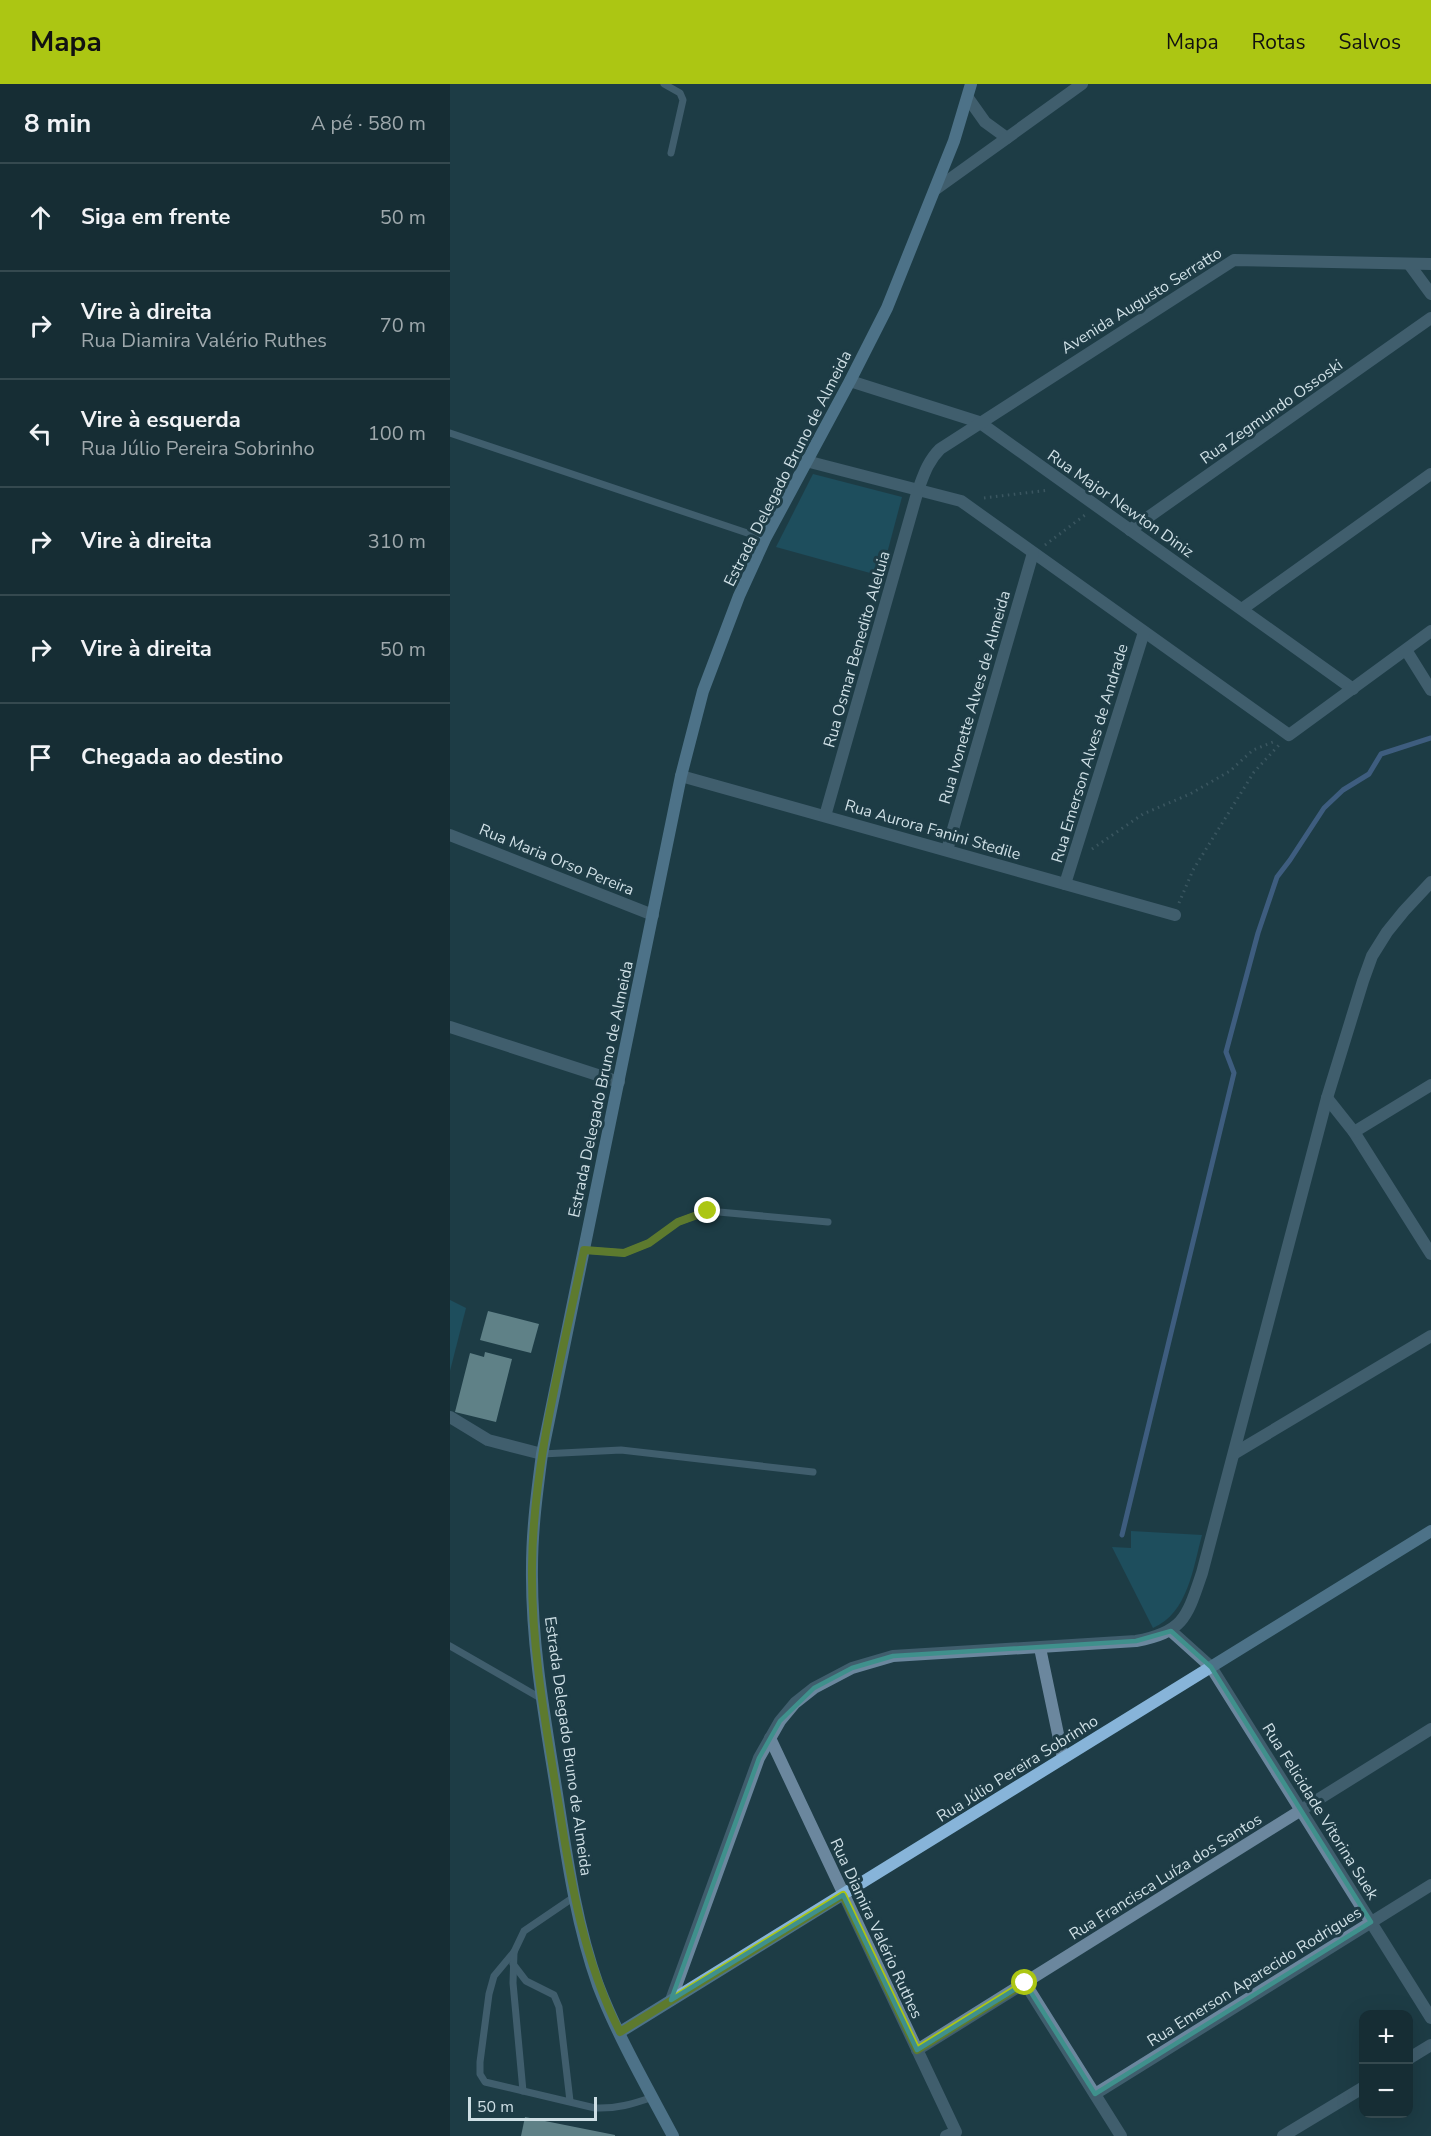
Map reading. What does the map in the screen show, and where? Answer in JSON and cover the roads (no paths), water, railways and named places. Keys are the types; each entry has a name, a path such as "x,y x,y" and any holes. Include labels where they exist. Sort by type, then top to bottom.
{"main road":[{"name":"Estrada Delegado Bruno de Almeida","path":"673,2136 620,2032 595,1976 574,1897 542,1699 535,1638 532,1567 537,1488 542,1454 681,776 699,702 720,639 765,539 887,308 936,189 971,84"},
{"name":"Rua Júlio Pereira Sobrinho","path":"620,2032 1431,1531"}],"street":[{"path":"936,189 1082,84"},
{"path":"968,98 985,122 1007,138"},
{"name":"Avenida Augusto Serratto","path":"918,490 932,457 940,449 1234,260 1431,264"},
{"path":"1409,264 1431,294"},
{"name":"Rua Zegmundo Ossoski","path":"1130,530 1431,318"},
{"name":"Rua Major Newton Diniz","path":"850,381 979,422 1353,688"},
{"path":"806,461 961,501 1289,735 1431,631"},
{"path":"1242,609 1431,474"},
{"name":"Rua Osmar Benedito Aleluia","path":"825,816 918,490"},
{"name":"Rua Ivonette Alves de Almeida","path":"946,850 1033,553"},
{"name":"Rua Emerson Alves de Andrade","path":"1065,884 1144,632"},
{"path":"1406,650 1431,690"},
{"name":"Rua Aurora Fanini Stedile","path":"681,776 1175,915"},
{"name":"Rua Maria Orso Pereira","path":"450,835 653,915"},
{"path":"671,2001 750,1779 780,1721 795,1703 814,1688 852,1668 893,1656 1136,1641 1171,1631 1180,1622 1196,1591 1327,1098 1372,956 1387,932 1431,882"},
{"path":"450,1027 619,1082"},
{"path":"1354,1132 1431,1085"},
{"path":"1327,1098 1354,1132 1431,1254"},
{"path":"1234,1454 1431,1336"},
{"path":"450,1417 488,1440 542,1454"},
{"name":"Rua Felicidade Vitorina Suek","path":"1171,1631 1211,1667 1431,2018"},
{"path":"1040,1648 1063,1758"},
{"name":"Rua Francisca Luíza dos Santos","path":"917,2050 1431,1729"},
{"name":"Rua Diamira Valério Ruthes","path":"770,1738 917,2050 951,2134"},
{"name":"Rua Emerson Aparecido Rodrigues","path":"1095,2094 1431,1885"},
{"path":"1025,1983 1121,2136"},
{"path":"1413,2056 1431,2045"},
{"path":"1283,2136 1359,2090"}],"lane":[{"path":"664,84 680,93 683,100 671,153"},
{"path":"450,433 765,539"},
{"path":"584,1250 624,1253 649,1243 678,1222 708,1211 828,1222"},
{"path":"542,1454 621,1450 813,1472"},
{"path":"450,1646 542,1699"},
{"path":"574,1897 524,1931 514,1952 494,1976 489,1994 480,2074 484,2082 595,2108 609,2109 653,2097"},
{"path":"514,1952 523,2091"},
{"path":"513,1964 526,1981 554,1995 559,2007 570,2101"}],"waterway":[{"path":"1122,1535 1234,1073 1226,1052 1258,933 1277,877 1324,808 1343,790 1369,774 1381,754 1431,738"}]}
